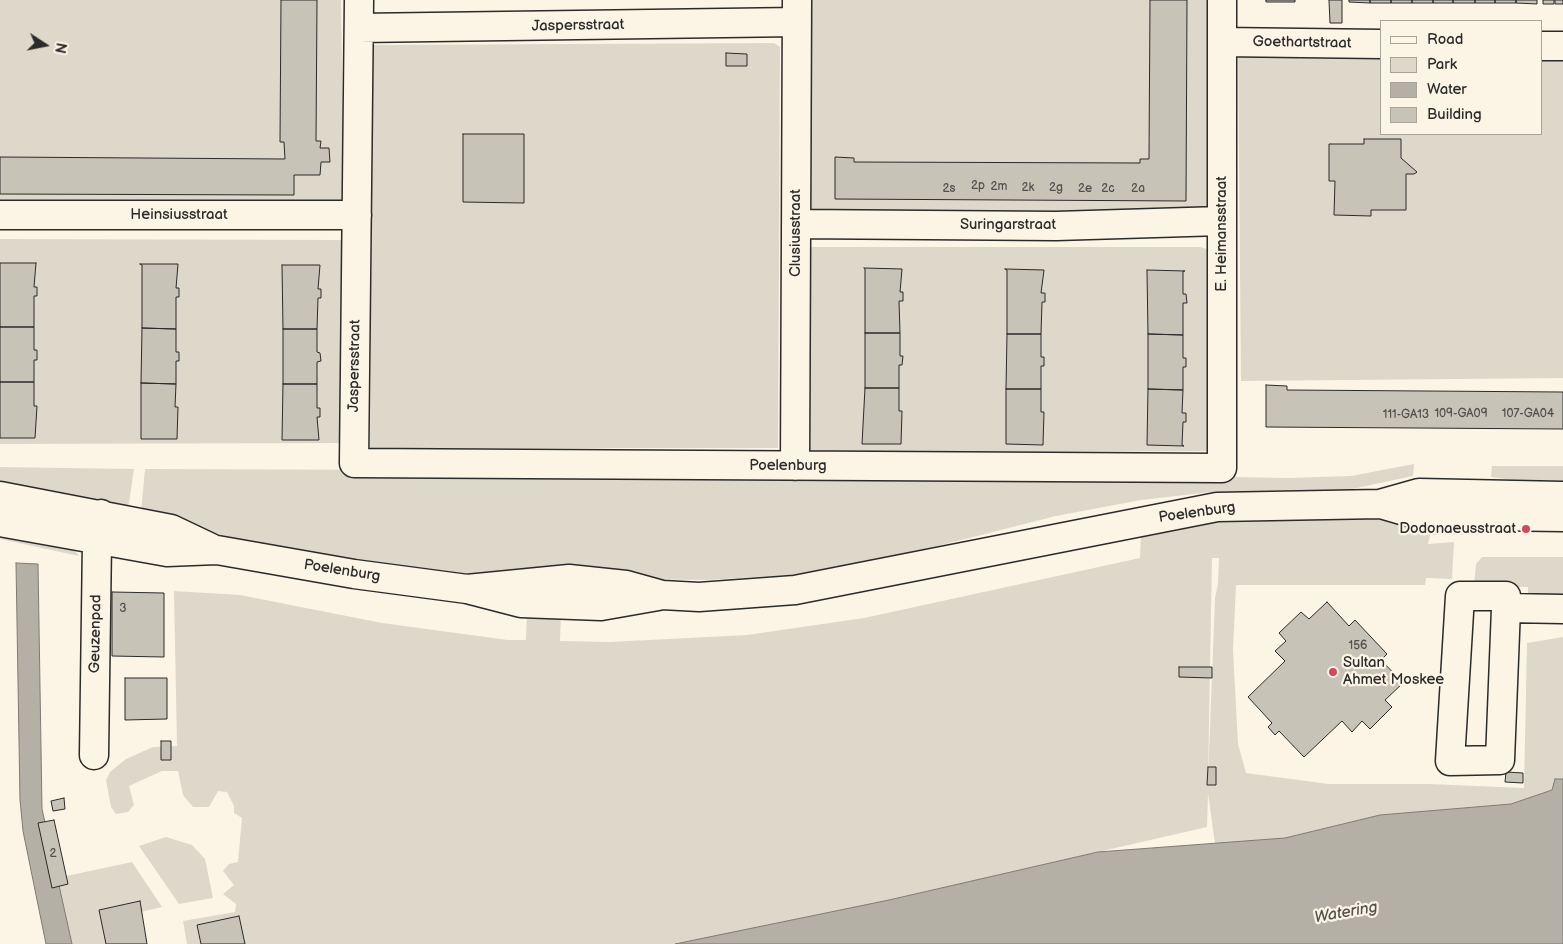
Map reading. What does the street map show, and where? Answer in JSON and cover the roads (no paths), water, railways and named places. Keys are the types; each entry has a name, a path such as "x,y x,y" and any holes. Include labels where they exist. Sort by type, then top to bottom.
{"street":[{"name":"Jaspersstraat","path":"354,464 360,0"},
{"name":"E. Heimansstraat","path":"1222,0 1222,468"},
{"name":"Jaspersstraat","path":"359,28 797,11"},
{"name":"Clusiusstraat","path":"795,466 797,11"},
{"name":"Goethartstraat","path":"1222,42 1380,44"},
{"path":"1543,46 1563,46"},
{"name":"Heinsiusstraat","path":"0,215 357,215"},
{"name":"Suringarstraat","path":"796,224 1056,226 1221,222"},
{"name":"Poelenburg","path":"354,464 1222,468"},
{"name":"Poelenburg","path":"0,522 97,541 168,552 217,550 354,574 467,589 521,603 601,606 662,595 699,597 795,590 1217,507 1380,504 1419,494 1563,496"},
{"name":"Poelenburg","path":"0,496 171,529 217,550"},
{"name":"Poelenburg","path":"1380,504 1419,515 1563,517"},
{"name":"Geuzenpad","path":"94,755 97,541 101,514"},
{"path":"1460,596 1506,596 1506,608 1500,760 1450,761 1460,596"},
{"path":"1506,608 1563,609"}],"water":[{"path":"16,563 38,564 42,809 72,944 46,944 23,831 20,800"},
{"name":"Watering","path":"1555,779 1563,779 1563,944 675,944 889,900 1098,852 1285,838 1380,815 1511,804 1552,790"}],"place":[{"name":"Dodonaeusstraat","path":"1526,529"},
{"name":"Sultan Ahmet Moskee","path":"1333,672"}]}
